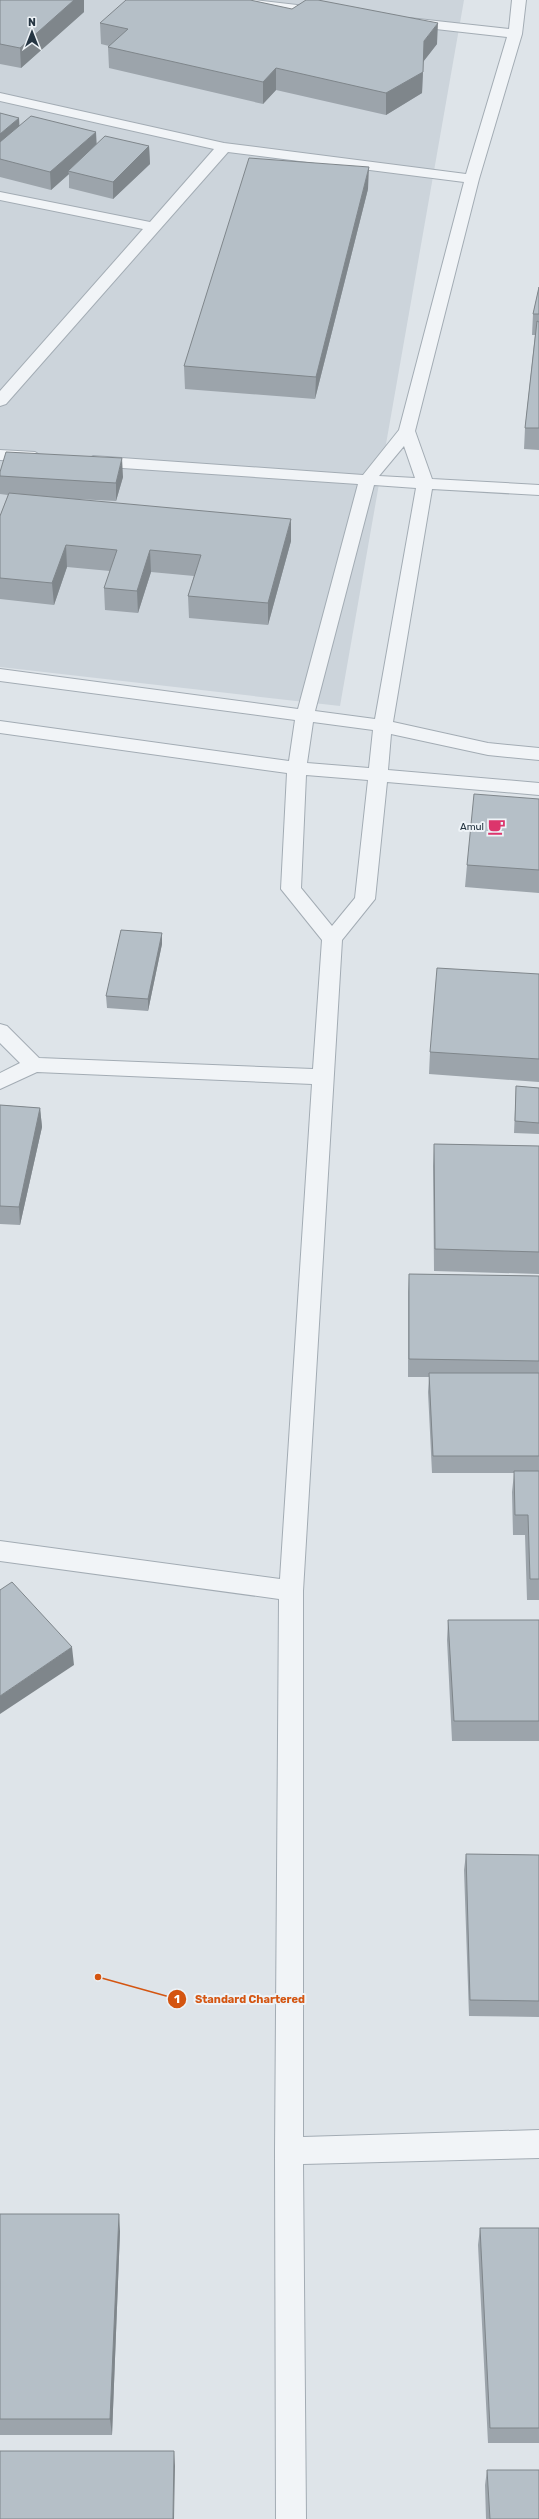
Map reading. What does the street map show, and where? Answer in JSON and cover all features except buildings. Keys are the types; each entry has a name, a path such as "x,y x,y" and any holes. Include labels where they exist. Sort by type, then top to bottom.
{"street":[{"path":"218,0 335,13"},
{"path":"332,939 290,889 297,768 305,716 367,480 407,431 472,179 515,34 519,0"},
{"path":"398,20 515,34"},
{"path":"0,98 224,146 472,179"},
{"path":"0,400 224,146"},
{"path":"0,196 154,227"},
{"path":"291,2519 289,2151 291,1591 332,939 365,899 383,726 425,484 407,431"},
{"path":"0,455 48,458"},
{"path":"80,460 425,484 539,490"},
{"path":"0,675 383,726 488,749 539,754"},
{"path":"0,727 297,768 539,790"},
{"path":"0,1031 34,1065"},
{"path":"0,1082 34,1065 323,1077"},
{"path":"0,1551 291,1591"},
{"path":"289,2151 539,2144"}],"shaded area":[{"path":"0,0 464,0 340,706 0,667"}],"place":[{"name":"Amul","path":"497,827"},
{"name":"Standard Chartered","path":"98,1977"}]}
